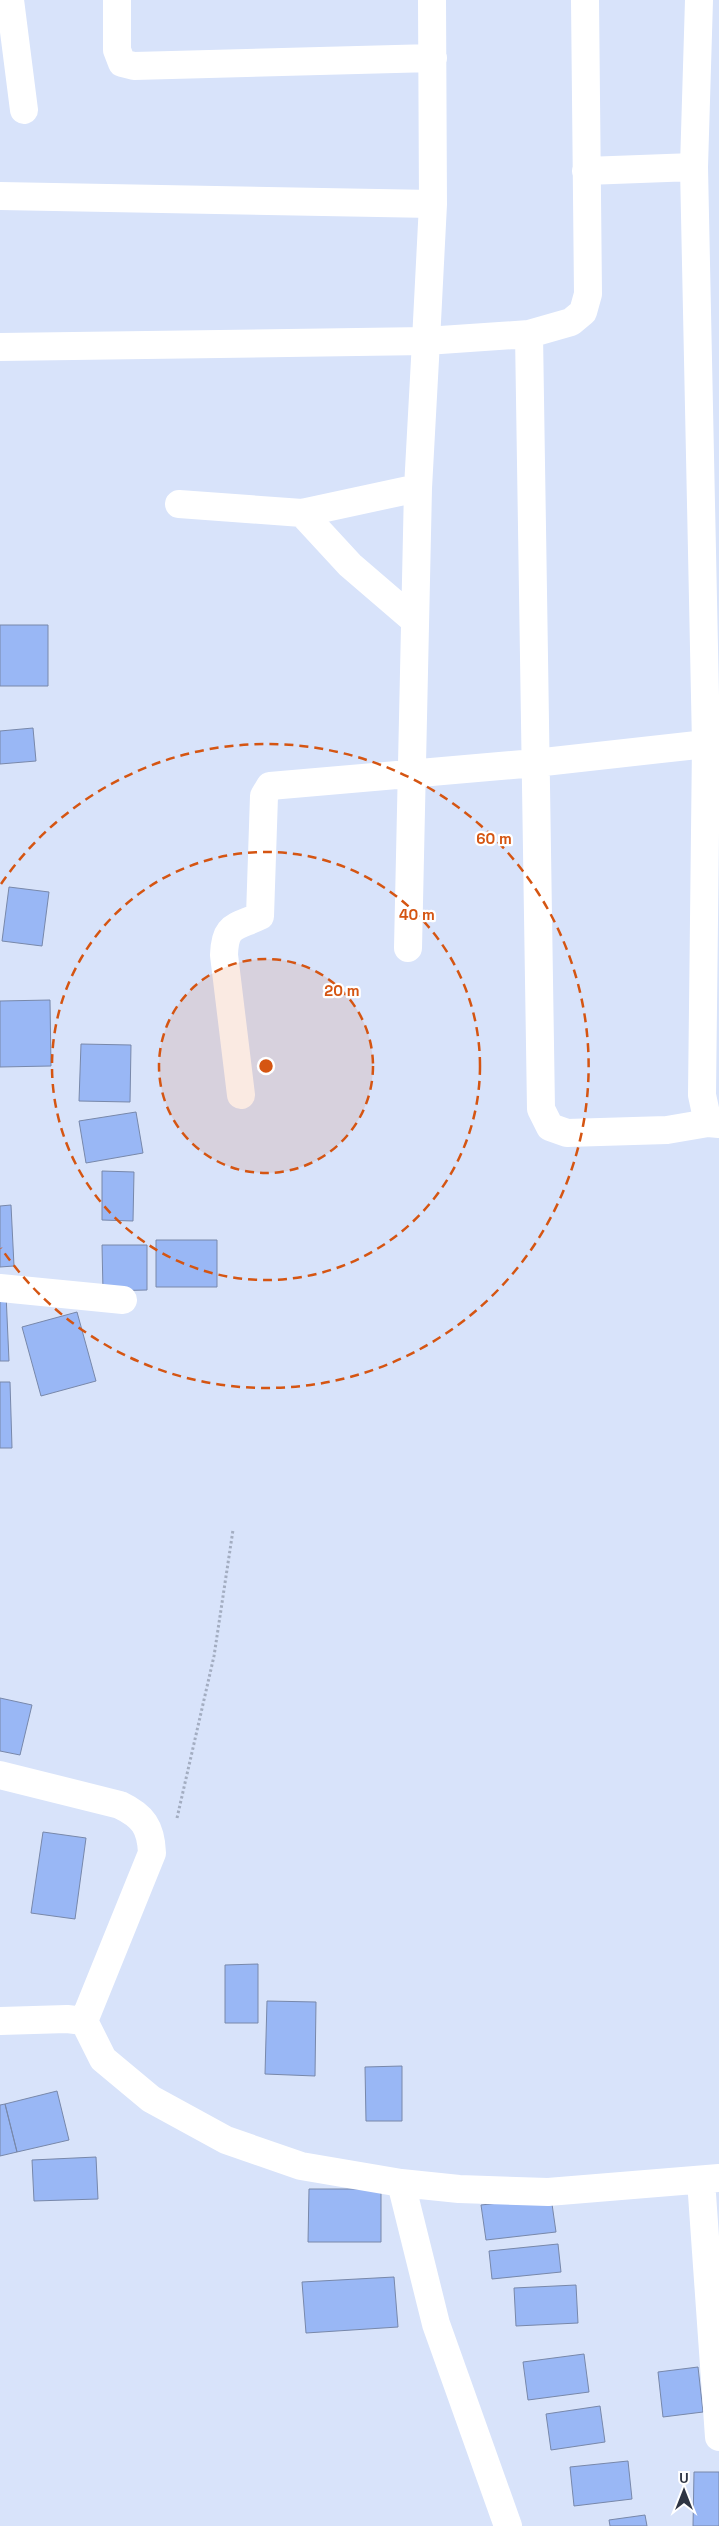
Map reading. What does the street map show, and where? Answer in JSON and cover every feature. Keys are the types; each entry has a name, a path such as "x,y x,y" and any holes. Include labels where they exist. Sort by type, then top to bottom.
{"street":[{"path":"10,0 24,110"},
{"path":"117,0 117,50 122,63 134,66 433,58"},
{"path":"408,948 418,488 433,204 432,0"},
{"path":"0,347 426,341 529,334 571,322 583,312 588,294 585,0"},
{"path":"529,334 541,1109 550,1127 567,1133 667,1130 713,1123 702,1095 711,514 694,167 699,0"},
{"path":"586,170 694,167"},
{"path":"0,196 433,204"},
{"path":"179,504 302,513 418,488"},
{"path":"302,513 350,565 414,620"},
{"path":"241,1095 224,955 225,938 232,928 260,916 264,796 270,786 535,763 706,744"},
{"path":"0,1288 123,1300"},
{"path":"0,1775 120,1805 137,1813 152,1834 152,1853 84,2021 103,2059 151,2099 226,2140 301,2166 401,2184 459,2189 548,2192 710,2179 719,2437"},
{"path":"0,2021 26,2022 67,2019 84,2021"},
{"path":"401,2184 436,2324 508,2526"}],"path":[{"path":"152,1853 180,1815 214,1656 233,1530"}],"building":[{"path":"0,625 48,625 48,686 0,686"},
{"path":"33,728 36,761 0,764 0,731"},
{"path":"9,887 49,892 42,946 2,941"},
{"path":"50,1000 51,1066 0,1067 0,1001"},
{"path":"81,1044 131,1045 130,1102 79,1101"},
{"path":"136,1112 143,1153 86,1163 79,1121"},
{"path":"102,1171 134,1172 133,1221 102,1220"},
{"path":"11,1205 14,1266 0,1267 0,1206"},
{"path":"156,1240 217,1240 217,1287 156,1287"},
{"path":"102,1245 147,1245 147,1290 103,1291"},
{"path":"0,1294 6,1294 9,1361 0,1361"},
{"path":"77,1312 96,1381 41,1396 22,1327"},
{"path":"0,1382 10,1382 12,1448 0,1448"},
{"path":"0,1698 32,1705 20,1755 0,1751"},
{"path":"43,1832 86,1838 75,1919 31,1913"},
{"path":"258,1964 258,2023 225,2023 225,1965"},
{"path":"267,2001 316,2002 315,2076 265,2074"},
{"path":"402,2066 402,2121 366,2121 365,2067"},
{"path":"57,2091 69,2140 17,2152 5,2104"},
{"path":"5,2104 17,2152 0,2156 0,2105"},
{"path":"96,2157 98,2199 34,2201 32,2160"},
{"path":"309,2189 381,2189 381,2242 308,2242"},
{"path":"551,2197 556,2232 486,2240 481,2205"},
{"path":"558,2244 561,2272 492,2279 489,2251"},
{"path":"394,2277 398,2327 306,2333 302,2282"},
{"path":"576,2285 578,2323 516,2326 514,2288"},
{"path":"584,2354 589,2392 528,2400 523,2362"},
{"path":"698,2367 703,2412 663,2417 658,2372"},
{"path":"600,2406 605,2442 551,2450 546,2414"},
{"path":"628,2461 632,2499 574,2506 570,2467"},
{"path":"694,2472 719,2472 719,2526 693,2526"},
{"path":"645,2515 647,2526 610,2526 609,2520"}]}
